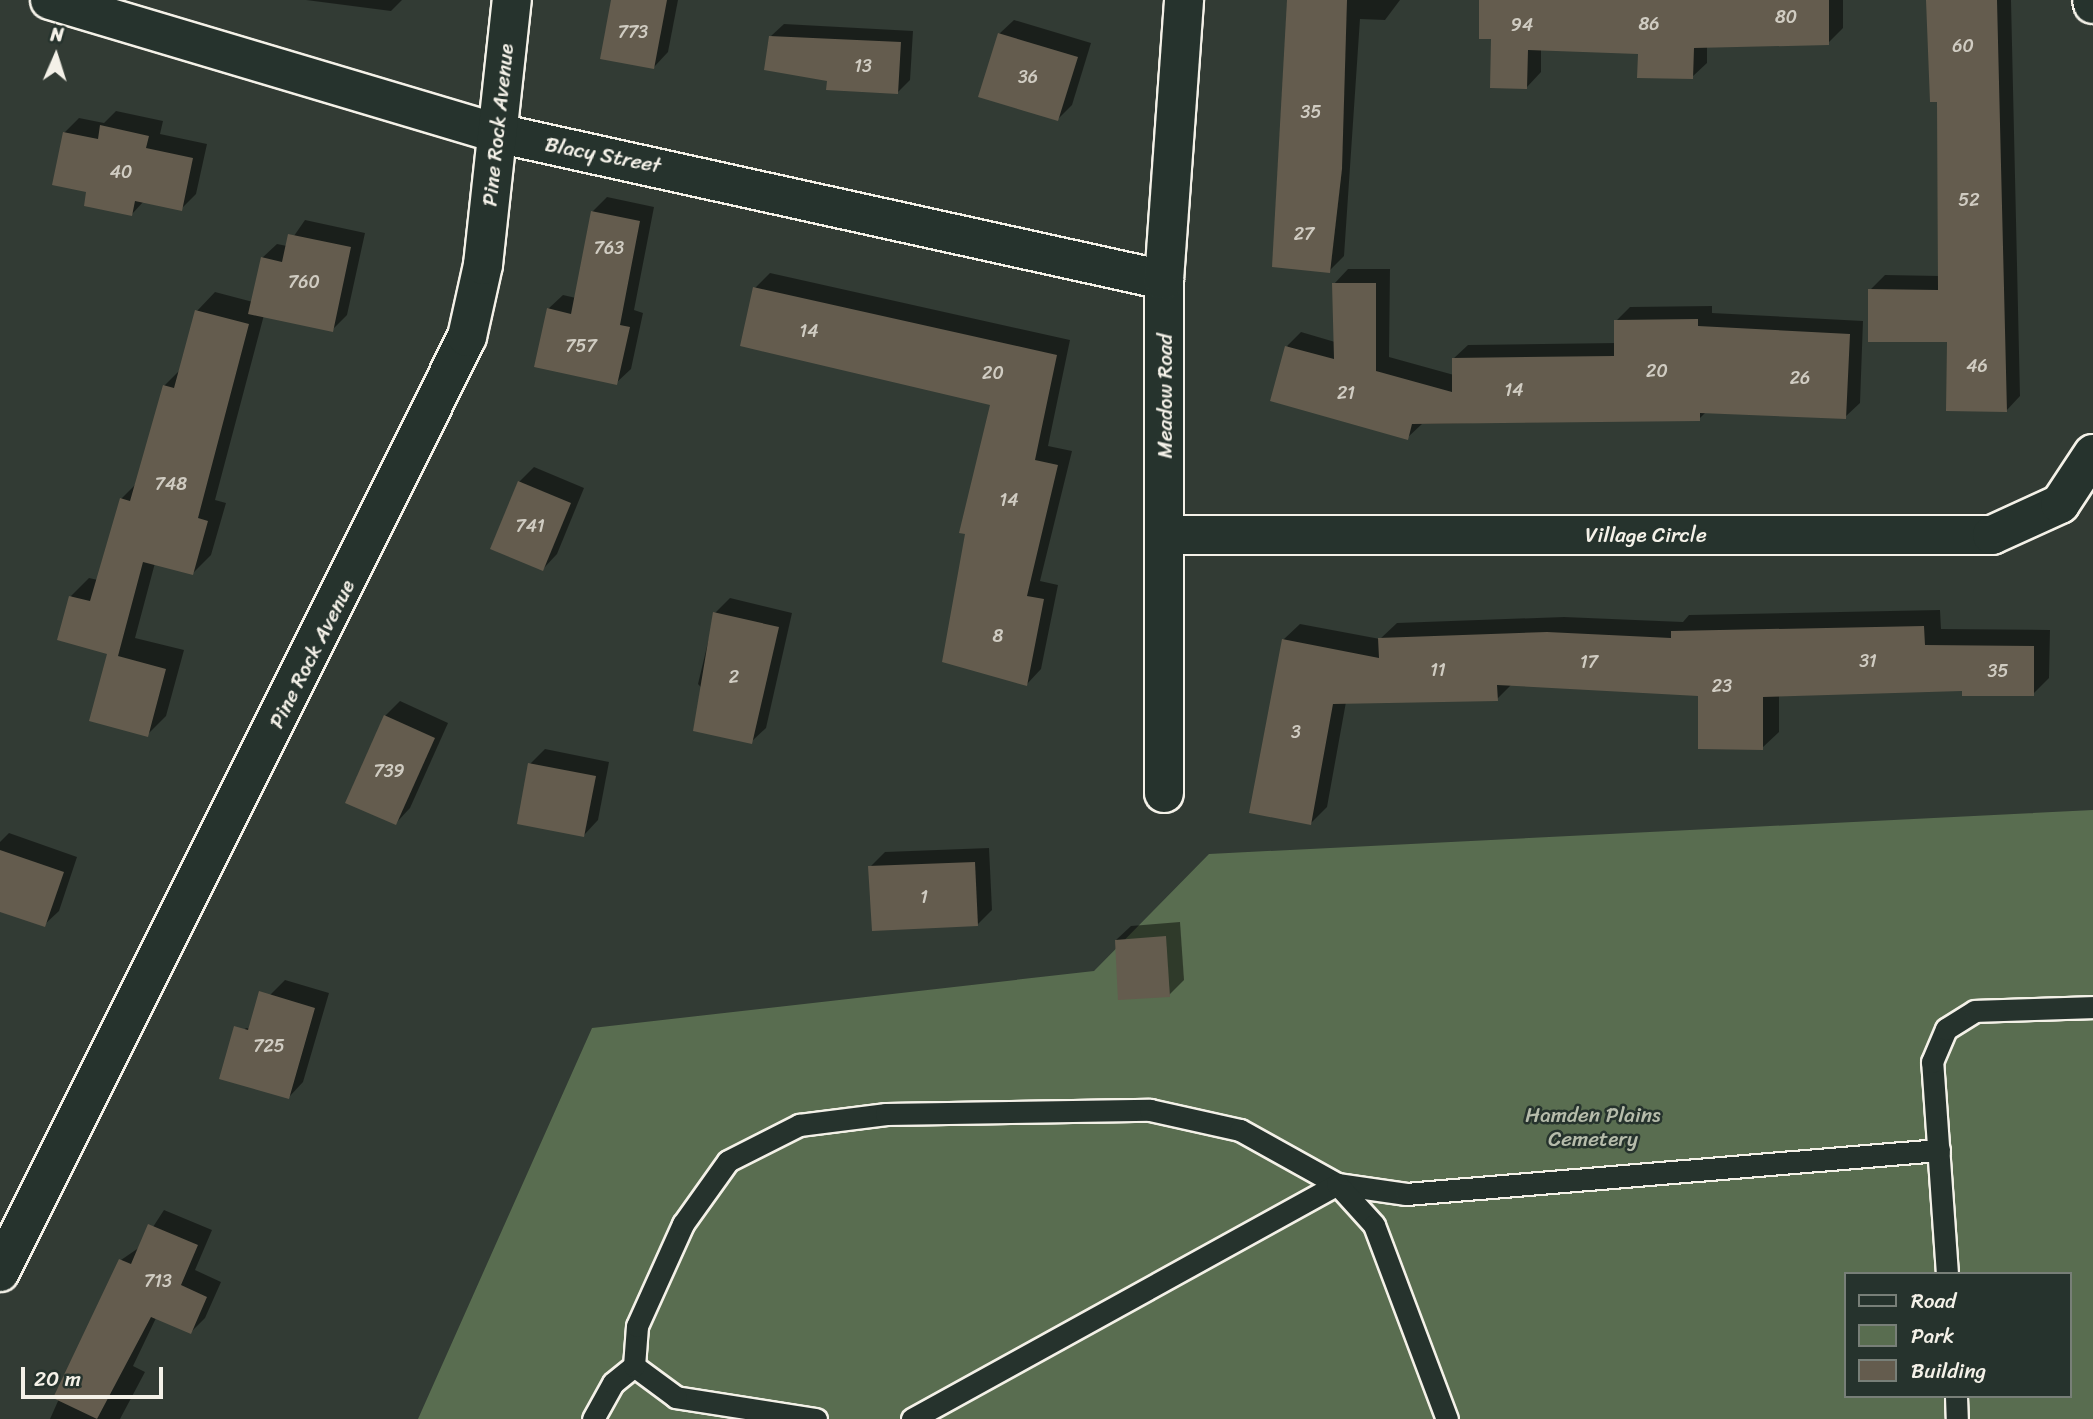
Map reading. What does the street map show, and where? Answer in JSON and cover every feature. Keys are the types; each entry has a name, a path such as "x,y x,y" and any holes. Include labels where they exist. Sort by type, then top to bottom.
{"street":[{"name":"Blacy Street","path":"50,0 498,133 1164,280"},
{"name":"Pine Rock Avenue","path":"0,1272 467,337 484,265 512,0"},
{"name":"Meadow Road","path":"1164,793 1164,280 1184,0"},
{"name":"Village Circle","path":"1166,535 1993,535 2060,504 2093,454"}],"lane":[{"path":"1947,1272 1932,1062 1946,1029 1975,1011 2093,1007"},
{"path":"593,1419 613,1383 634,1366 637,1326 683,1224 728,1161 799,1125 886,1114 1150,1110 1240,1130 1338,1184 1374,1224 1447,1419"},
{"path":"912,1419 1338,1184 1406,1194 1507,1190 1939,1150"},
{"path":"634,1366 676,1396 816,1419"},
{"path":"1956,1398 1957,1419"}],"green space":[{"name":"Hamden Plains Cemetery","path":"2093,810 2093,1419 418,1419 592,1028 1094,971 1209,854"}],"building":[{"path":"611,0 667,0 654,69 600,59"},
{"path":"1287,0 1347,0 1342,169 1330,273 1272,267"},
{"path":"1479,0 1829,0 1829,45 1694,48 1693,79 1637,78 1638,54 1528,50 1527,89 1490,88 1491,39 1479,39"},
{"path":"1926,0 1997,0 2007,412 1946,411 1947,342 1868,342 1868,289 1938,290 1937,102 1930,102"},
{"path":"998,33 1078,57 1058,121 978,97"},
{"path":"769,36 901,42 898,94 826,90 827,81 764,70"},
{"path":"100,125 149,136 146,148 193,158 182,211 135,201 132,216 84,206 86,192 52,185 63,132 98,139"},
{"path":"591,211 640,221 620,325 630,327 617,385 534,367 547,308 571,314"},
{"path":"288,234 351,247 333,332 248,314 261,257 282,262"},
{"path":"1332,283 1376,283 1376,371 1452,392 1452,358 1614,356 1614,320 1698,319 1698,326 1850,334 1846,419 1700,413 1700,421 1412,424 1408,440 1270,401 1285,346 1334,359"},
{"path":"753,287 1057,355 1035,460 1058,465 1027,596 1044,599 1027,686 942,662 965,534 959,533 990,405 740,346"},
{"path":"195,310 249,324 198,518 208,521 193,575 143,562 118,656 166,669 148,737 89,721 107,654 57,640 69,596 90,601 120,498 130,501 163,385 174,388"},
{"path":"518,481 571,503 543,571 490,549"},
{"path":"713,612 779,627 752,744 693,731"},
{"path":"1924,626 1925,645 2034,646 2034,696 1962,696 1962,691 1763,697 1763,750 1698,749 1698,696 1497,685 1498,701 1333,704 1311,825 1249,813 1282,639 1379,658 1378,638 1547,632 1671,638 1671,631"},
{"path":"384,715 435,738 396,825 345,803"},
{"path":"528,763 596,776 584,837 517,824"},
{"path":"0,850 64,872 45,927 0,912"},
{"path":"975,862 978,926 872,931 868,866"},
{"path":"1166,936 1170,997 1118,1000 1115,940"},
{"path":"259,991 315,1008 289,1099 219,1079 234,1026 248,1030"},
{"path":"148,1224 198,1245 181,1285 207,1297 191,1334 151,1317 97,1419 53,1398 119,1259 131,1264"}]}
